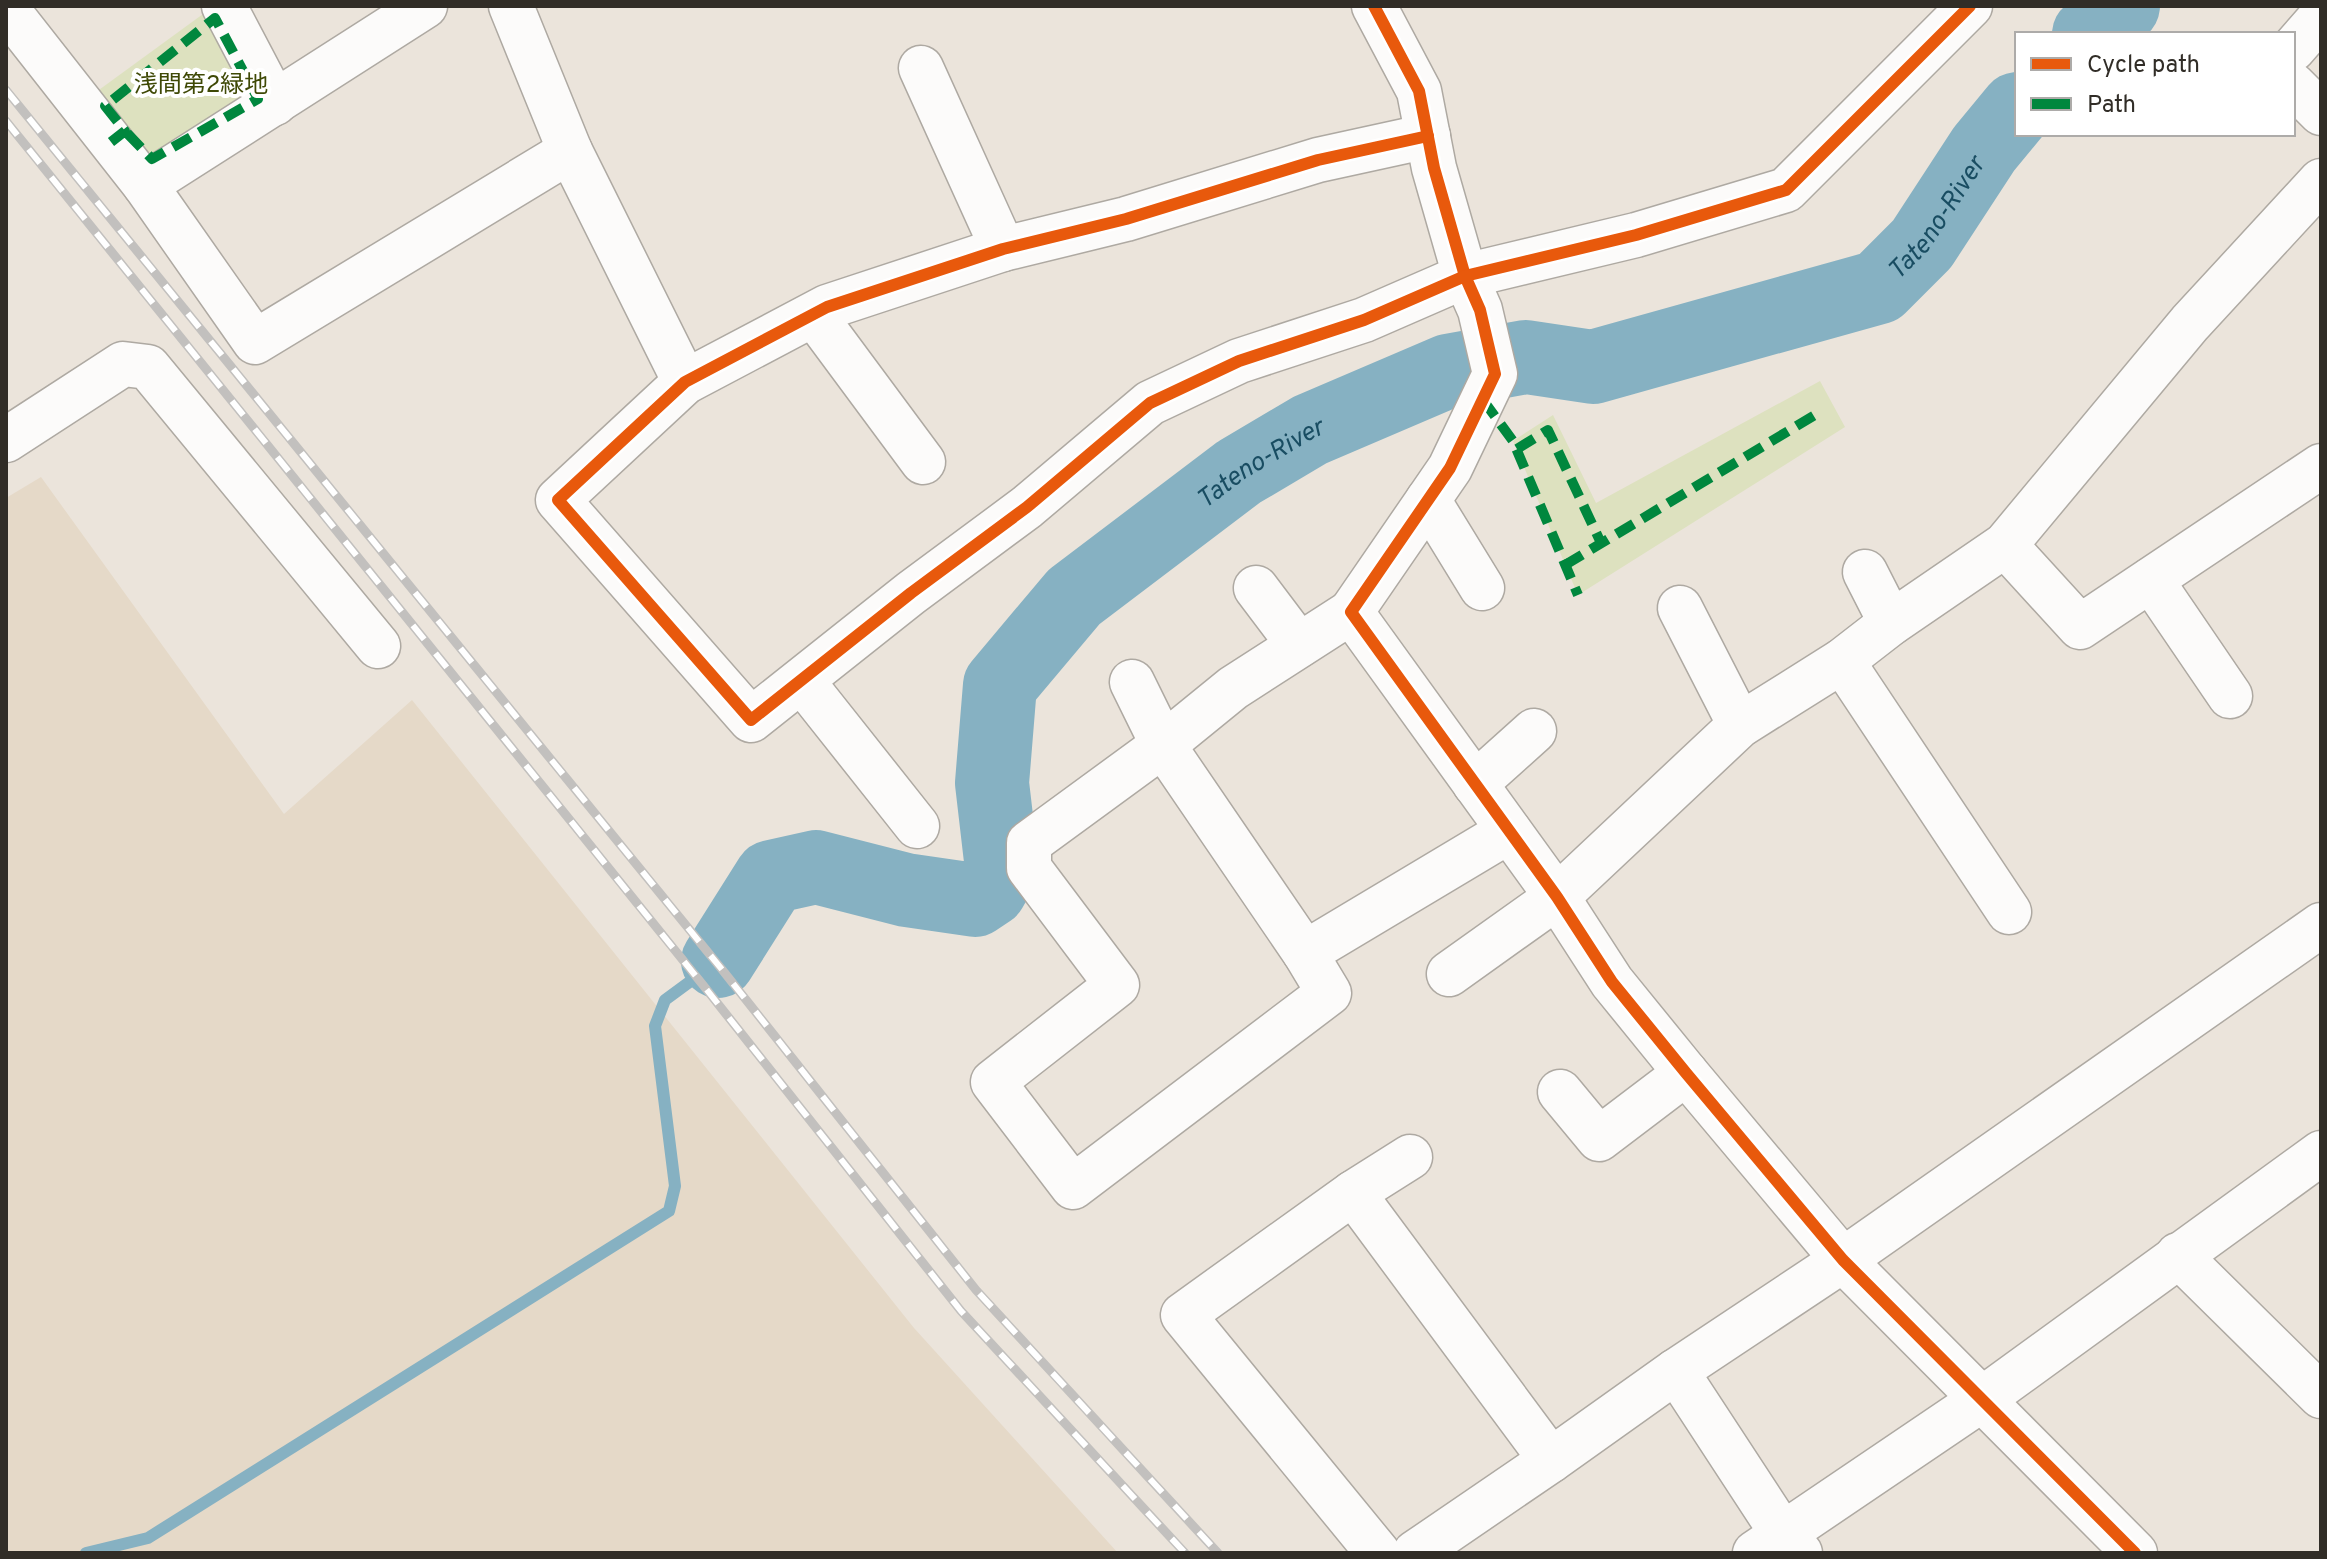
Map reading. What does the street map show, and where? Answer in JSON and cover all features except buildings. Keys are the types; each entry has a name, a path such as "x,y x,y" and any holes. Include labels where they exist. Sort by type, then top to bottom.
{"street":[{"path":"224,6 275,103"},
{"path":"145,185 425,6"},
{"path":"511,6 570,151 685,382"},
{"path":"1132,682 1163,745 1329,993 1073,1187 993,1082 1117,985 1029,868 1029,843 1163,745 1233,688 1351,612 1450,468 1495,374 1434,168 1419,91 1374,6"},
{"path":"1428,136 1318,160 1126,219 1003,249 827,307 685,382 558,500 751,720 911,593 1027,507 1150,403 1239,361 1364,320 1473,293 1636,235 1786,190 1970,6"},
{"path":"6,8 145,185 255,342 570,151"},
{"path":"2295,47 2321,17"},
{"path":"921,68 1003,249"},
{"path":"2295,87 2321,113"},
{"path":"1449,974 1557,897 1740,725 1842,661 1891,623 2005,545 2190,323 2321,181"},
{"path":"814,315 923,462"},
{"path":"6,440 123,364 148,367 378,646"},
{"path":"2005,545 2080,627 2321,466"},
{"path":"1428,500 1482,588"},
{"path":"1865,572 1891,623"},
{"path":"2151,580 2230,696"},
{"path":"1256,588 1299,645"},
{"path":"1680,608 1740,725"},
{"path":"1351,612 1557,897 1612,982 1686,1073 1843,1260 2135,1553"},
{"path":"1842,661 2009,912"},
{"path":"802,681 917,826"},
{"path":"1475,784 1534,731"},
{"path":"1305,953 1509,831"},
{"path":"1415,1553 1676,1371 1843,1260 2321,925"},
{"path":"1560,1092 1599,1139 1686,1073"},
{"path":"1676,1371 1779,1546 2321,1153"},
{"path":"1378,1553 1183,1315 1353,1193 1410,1157"},
{"path":"1353,1193 1551,1460"},
{"path":"2178,1255 2321,1396"}],"shaded area":[{"path":"41,477 284,814 412,700 914,1328 1118,1553 6,1553 6,498"}],"green space":[{"name":"浅間第2緑地","path":"214,6 275,103 145,185 81,103"},
{"path":"1820,381 1845,427 1578,595 1513,441 1553,415 1596,503"}],"waterway":[{"name":"Tateno-River","path":"2091,32 2123,6"},
{"name":"Tateno-River","path":"718,961 771,877 816,867 906,890 975,900 990,890 1002,869 992,783 1000,685 1074,597 1239,472 1310,430 1448,371 1526,357 1593,367 1879,287 1922,244 1984,149 2015,111"},
{"path":"86,1553 148,1538 669,1211 675,1186 655,1026 665,1000 718,961"}],"railway":[{"path":"6,90 724,972 976,1290 1218,1553"},
{"path":"6,121 703,985 961,1311 1185,1553"}],"marked path":[{"path":"111,142 125,131 105,106 215,18 258,99 152,159 125,131"},
{"path":"1483,400 1513,441 1578,595"},
{"path":"1565,565 1820,412"},
{"path":"1517,449 1548,430 1601,543"}],"cycle path":[{"path":"1374,6 1419,91 1434,168 1465,276 1480,310 1495,374 1450,468 1351,612 1557,897 1612,982 1686,1073 1843,1260 2135,1553"},
{"path":"1428,136 1318,160 1126,219 1003,249 827,307 685,382 558,500 751,720 911,593 1027,507 1150,403 1239,361 1364,320 1465,276 1636,235 1786,190 1970,6"}]}
